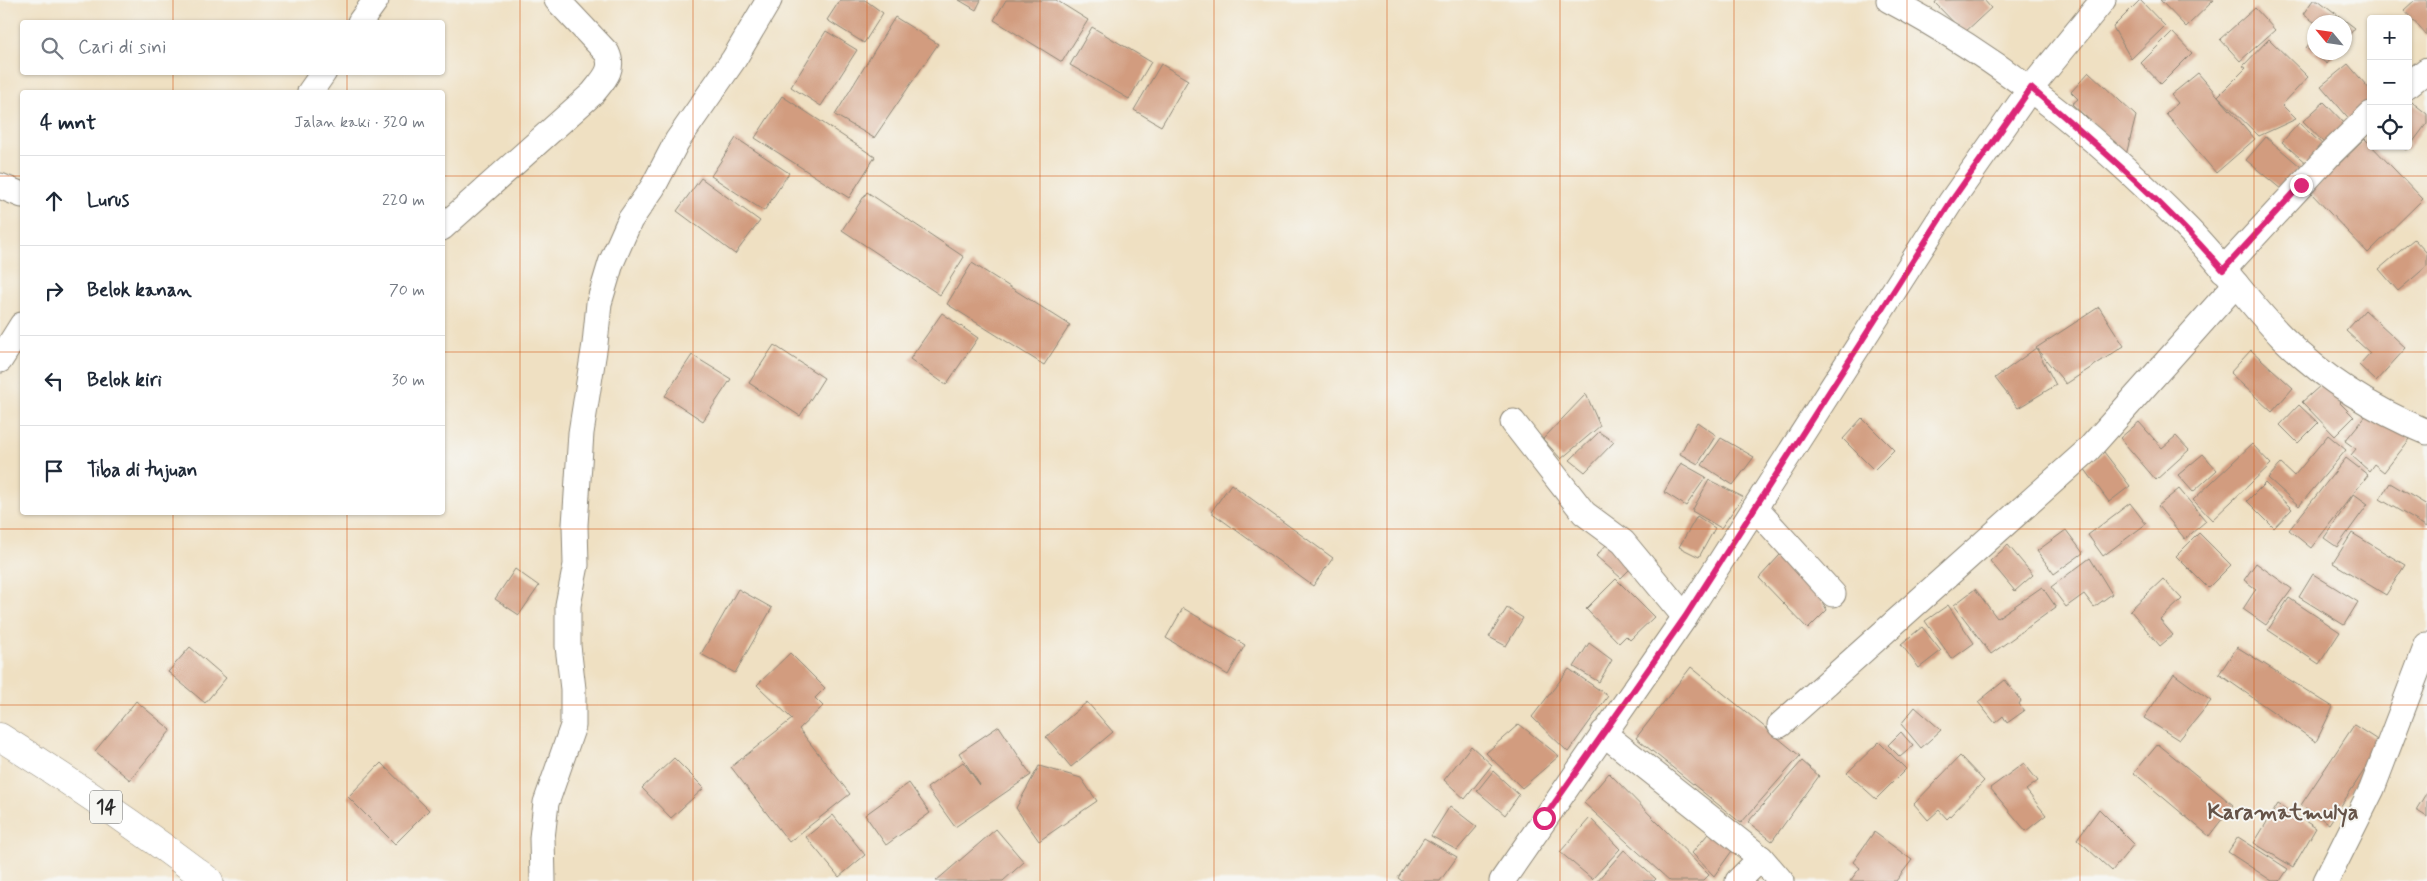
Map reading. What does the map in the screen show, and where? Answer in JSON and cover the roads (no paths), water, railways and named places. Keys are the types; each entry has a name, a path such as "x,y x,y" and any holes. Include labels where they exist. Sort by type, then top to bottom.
{"highway":[{"name":"14","path":"0,737 43,764 184,861 209,881"}],"street":[{"path":"361,20 376,0"},
{"path":"445,225 593,93 608,74 611,62 607,54 557,0"},
{"path":"543,881 542,838 546,803 573,726 573,689 568,646 568,605 576,565 575,525 581,433 595,344 599,303 611,264 630,220 653,187 677,141 734,59 769,0"},
{"path":"1889,0 1940,27 2031,88 2107,152 2186,227 2282,337 2311,362 2354,394 2395,419 2427,432"},
{"path":"1502,881 1602,733 1685,617 1950,203 2031,88 2103,0"},
{"path":"2412,81 2427,70"},
{"path":"311,90 322,75"},
{"path":"1780,725 2088,450 2331,153 2367,118"},
{"path":"0,186 20,194"},
{"path":"0,360 20,327"},
{"path":"1513,422 1584,513 1604,530 1623,542 1685,617"},
{"path":"1755,508 1833,594"},
{"path":"2326,881 2372,788 2427,646"},
{"path":"1602,733 1761,858 1781,881"},
{"path":"1738,881 1761,858"}],"district":[{"name":"Karamatmulya","path":"2283,813"}]}
